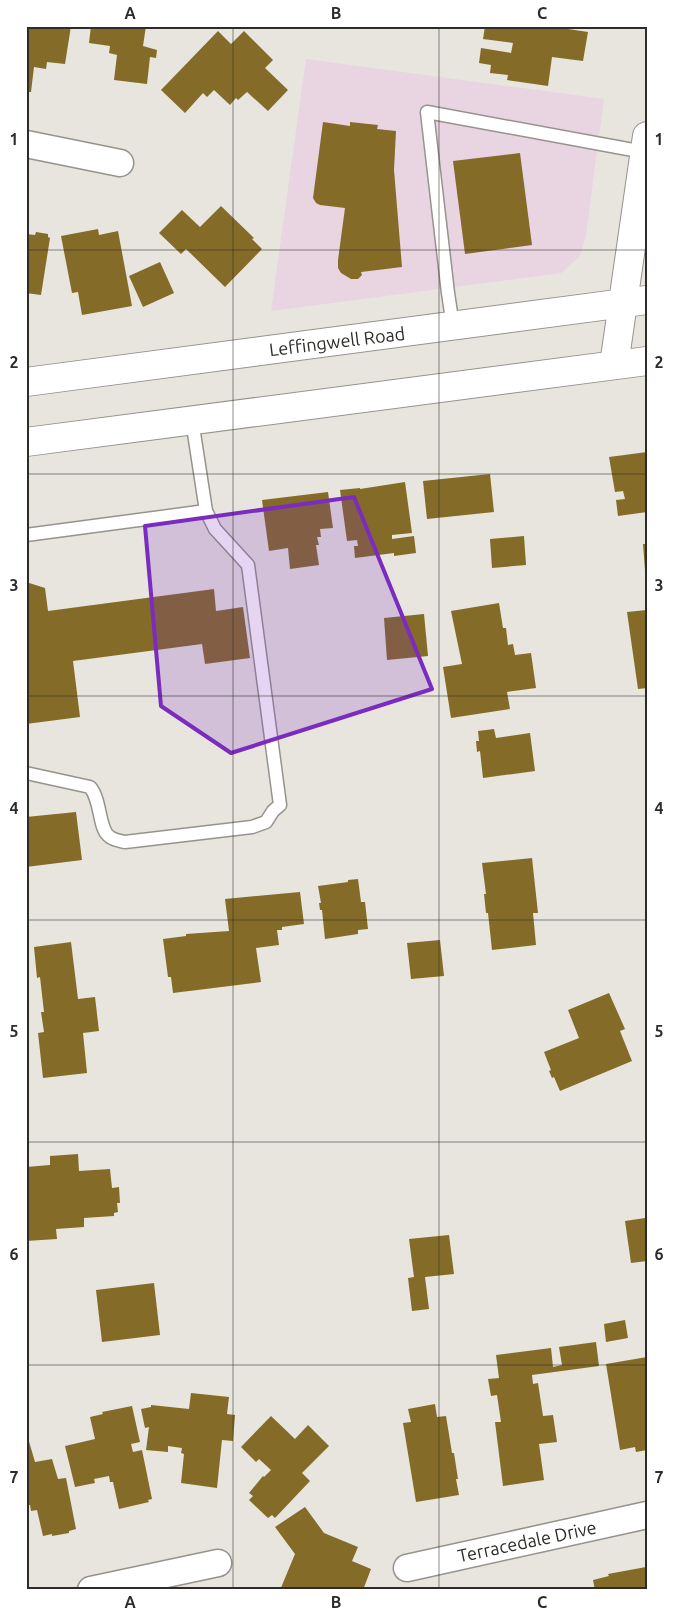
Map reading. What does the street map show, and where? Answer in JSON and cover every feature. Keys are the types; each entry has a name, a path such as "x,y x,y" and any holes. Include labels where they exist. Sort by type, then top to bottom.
{"main road":[{"path":"614,365 635,301 646,144"},
{"name":"Leffingwell Road","path":"26,382 635,301"},
{"path":"26,442 647,361"}],"street":[{"path":"26,144 120,163"},
{"name":"Terracedale Drive","path":"407,1568 647,1515"},
{"path":"91,1590 218,1563"}],"lane":[{"path":"453,326 428,112 646,144"},
{"path":"26,773 90,786 97,794 104,832 111,838 125,842 252,827 266,822 273,811 280,805 248,565 215,529 206,511 192,420"},
{"path":"26,535 206,511"}],"highlighted area":[{"path":"354,497 432,689 231,753 161,706 145,526"}],"shaded area":[{"path":"306,59 604,99 586,235 580,256 561,273 271,311"}],"building":[{"path":"26,26 71,26 65,64 47,62 46,69 34,67 31,92 26,92"},
{"path":"91,26 146,26 143,46 157,50 156,58 150,57 147,84 114,80 117,55 109,53 110,46 89,43"},
{"path":"485,26 548,26 588,32 583,61 552,57 548,86 507,80 508,75 490,73 491,65 479,63 481,48 511,53 513,43 483,39"},
{"path":"218,31 231,44 244,31 273,60 265,68 288,90 268,111 247,92 238,100 236,98 230,105 214,90 207,97 203,93 185,113 161,90"},
{"path":"323,122 350,126 350,122 378,125 377,129 396,131 394,170 402,267 361,272 362,275 358,279 351,279 341,273 338,268 345,208 320,205 313,198"},
{"path":"520,153 532,245 465,254 453,161"},
{"path":"221,206 254,238 252,239 262,249 225,287 186,249 181,254 159,233 182,210 200,227"},
{"path":"98,229 99,235 118,231 132,306 82,315 78,292 72,293 61,236"},
{"path":"36,232 48,234 50,238 41,295 26,293 26,234 35,235"},
{"path":"160,262 174,293 143,307 129,276"},
{"path":"647,452 647,512 618,516 616,500 625,499 623,491 615,492 609,457"},
{"path":"490,474 494,512 427,519 423,481"},
{"path":"405,482 412,533 392,535 392,539 414,536 416,553 394,556 394,553 355,558 354,546 358,546 357,540 347,541 340,490"},
{"path":"328,492 333,528 320,529 321,537 317,537 319,545 316,545 319,565 290,569 288,548 269,551 262,500"},
{"path":"524,536 526,565 492,568 490,539"},
{"path":"643,544 647,544 647,570 645,570"},
{"path":"26,582 45,588 48,611 214,589 216,611 243,607 250,658 205,664 202,644 73,661 80,717 26,724"},
{"path":"499,603 503,628 506,628 508,645 513,644 515,655 531,653 536,688 507,692 510,709 451,718 443,667 462,664 451,611"},
{"path":"647,610 647,688 638,689 627,612"},
{"path":"424,614 428,656 387,660 384,618"},
{"path":"494,729 496,738 530,733 535,771 483,778 480,751 477,752 476,741 479,741 478,731"},
{"path":"76,812 82,860 26,867 26,817"},
{"path":"532,858 538,913 533,913 536,945 492,950 488,913 486,913 484,894 486,894 482,863"},
{"path":"358,879 361,902 365,902 368,929 358,930 358,934 325,939 318,886"},
{"path":"300,892 304,924 282,927 282,930 277,930 279,945 256,948 261,982 173,993 171,977 168,977 163,939 186,936 186,934 229,931 225,899"},
{"path":"440,940 444,976 411,979 407,943"},
{"path":"71,942 78,999 95,997 99,1031 83,1033 87,1073 43,1078 38,1033 44,1032 41,1012 44,1012 40,977 37,978 34,947"},
{"path":"609,993 625,1029 620,1031 632,1061 560,1091 549,1071 551,1070 544,1052 579,1038 568,1010"},
{"path":"78,1154 79,1171 110,1169 112,1188 119,1187 120,1203 117,1203 118,1212 114,1213 114,1216 84,1218 84,1227 56,1229 57,1239 26,1241 26,1167 50,1165 50,1156"},
{"path":"645,1218 647,1261 631,1263 625,1221"},
{"path":"449,1235 454,1274 425,1277 429,1309 412,1311 408,1278 414,1277 409,1239"},
{"path":"154,1283 160,1335 102,1342 96,1290"},
{"path":"625,1320 628,1338 606,1342 604,1324"},
{"path":"596,1342 599,1366 532,1375 533,1384 538,1383 543,1416 553,1415 557,1442 539,1444 544,1480 503,1486 495,1422 501,1422 497,1395 491,1396 488,1379 499,1378 496,1355 551,1348 553,1367 562,1365 559,1347"},
{"path":"647,1357 647,1450 636,1452 635,1447 620,1450 606,1364"},
{"path":"191,1393 229,1397 227,1414 235,1415 233,1441 222,1440 217,1488 181,1483 184,1454 181,1453 182,1448 168,1446 168,1452 146,1450 149,1427 145,1428 141,1409 151,1407 151,1405 189,1409"},
{"path":"435,1404 437,1417 446,1416 452,1453 454,1453 459,1495 416,1502 403,1423 411,1422 408,1409"},
{"path":"132,1406 140,1442 131,1444 133,1452 142,1450 152,1499 148,1500 149,1502 119,1509 113,1482 110,1482 109,1476 94,1479 95,1483 75,1487 65,1446 95,1439 90,1417 103,1414 102,1412"},
{"path":"271,1416 295,1439 308,1425 329,1446 302,1473 310,1481 275,1518 272,1515 268,1518 249,1500 253,1496 249,1493 263,1476 271,1470 259,1459 256,1462 241,1447"},
{"path":"26,1438 28,1438 35,1462 52,1459 58,1479 66,1478 76,1529 69,1531 69,1533 43,1536 37,1510 31,1511 30,1505 26,1505"},
{"path":"305,1507 324,1533 358,1547 352,1561 371,1569 363,1590 342,1588 341,1590 280,1590 295,1554 275,1527"},
{"path":"646,1567 647,1590 595,1590 593,1580 609,1576 608,1574"}]}
